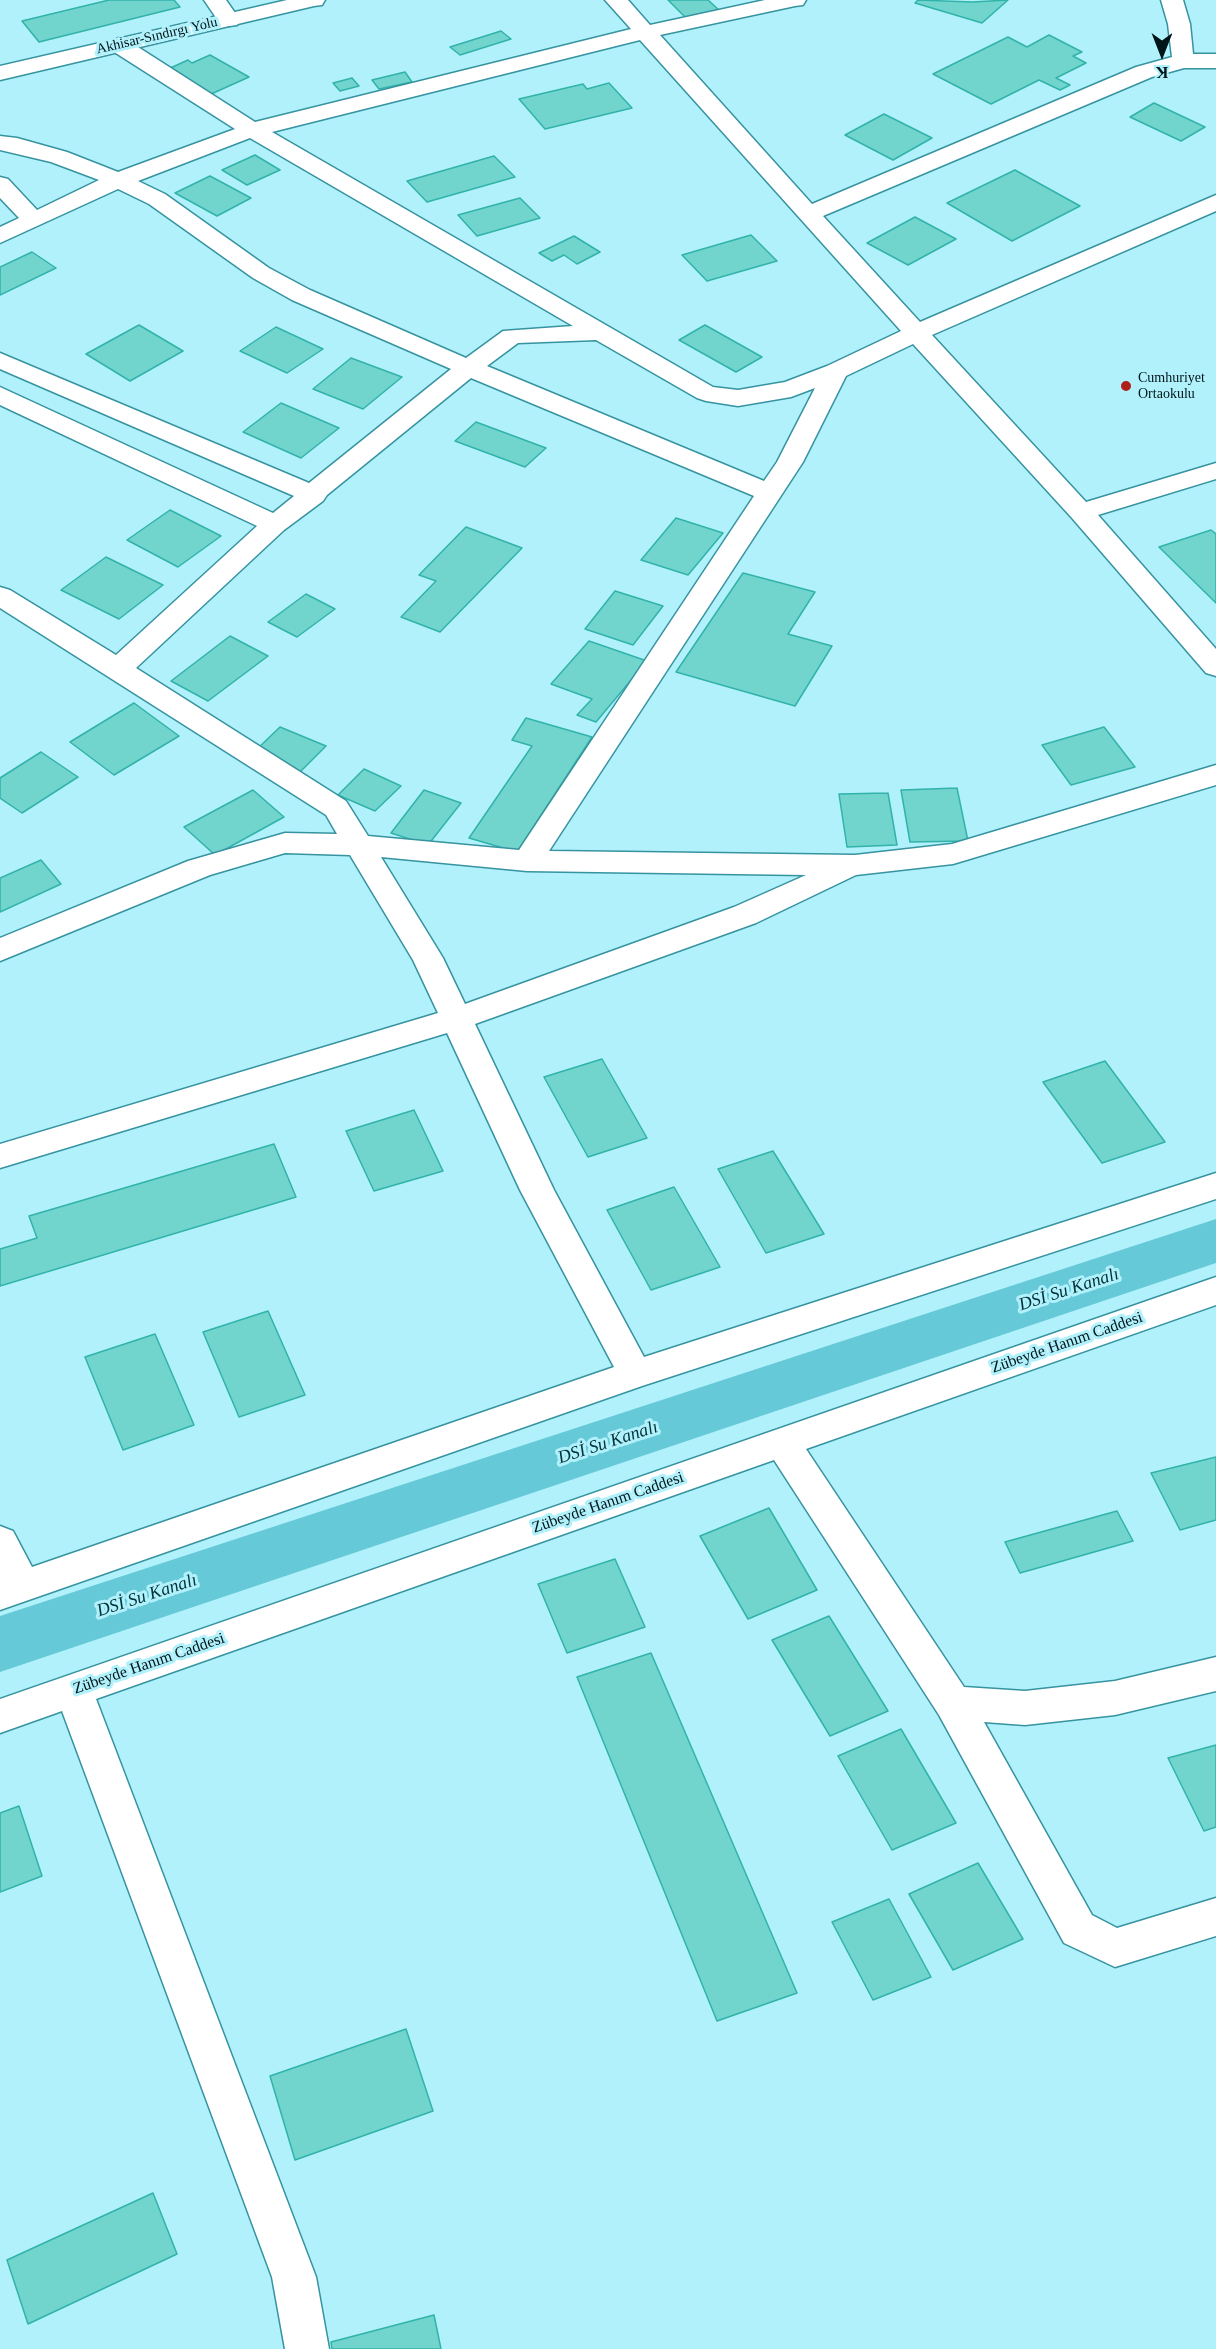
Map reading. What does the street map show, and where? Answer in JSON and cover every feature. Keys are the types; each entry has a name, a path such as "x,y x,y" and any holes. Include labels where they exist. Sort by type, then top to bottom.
{"street":[{"path":"215,0 229,20"},
{"name":"Akhisar-Sındırgı Yolu","path":"0,73 314,0"},
{"path":"616,0 916,333 1081,512 1216,668"},
{"path":"0,236 118,180 252,130 646,32 795,0"},
{"path":"1172,0 1179,24 1183,61"},
{"path":"119,45 252,130 706,393 738,398 791,389 836,371 916,333 1216,202"},
{"path":"810,213 1144,72 1183,61 1216,61"},
{"path":"0,143 17,145 59,157 118,180 157,199 261,273 301,295 468,368 770,493"},
{"path":"0,184 34,220"},
{"path":"512,336 516,283"},
{"path":"118,669 275,524 315,495 468,368 512,336 601,332"},
{"path":"0,360 315,495"},
{"path":"527,861 790,462 836,371"},
{"path":"7,405 68,389"},
{"path":"7,405 275,524"},
{"path":"1081,512 1216,471"},
{"path":"0,596 336,808 428,958 537,1190 634,1374"},
{"path":"0,950 199,868 285,843 359,845 527,861 855,865 953,854 1216,775"},
{"path":"0,1156 456,1019 745,915 855,865"},
{"path":"0,1542 11,1590 634,1374 1216,1186"},
{"name":"Zübeyde Hanım Caddesi","path":"0,1716 1216,1291"},
{"path":"782,1442 953,1703 1078,1929 1115,1948 1216,1917"},
{"path":"953,1703 1025,1708 1115,1698 1216,1674"},
{"path":"74,1690 294,2277 308,2349"}],"building":[{"path":"109,0 174,0 180,7 39,42 22,21"},
{"path":"668,0 708,0 720,11 687,19"},
{"path":"918,0 972,2 1008,0 982,23 915,3"},
{"path":"501,31 511,39 460,55 450,47"},
{"path":"1049,35 1082,52 1073,56 1086,63 1056,78 1070,85 1060,90 1039,80 991,104 933,74 1008,37 1027,47"},
{"path":"210,55 249,77 209,95 166,70 188,60 192,63"},
{"path":"405,72 412,82 379,89 372,80"},
{"path":"352,78 359,86 340,91 333,83"},
{"path":"609,83 632,108 545,129 519,99 583,84 587,89"},
{"path":"1154,103 1205,127 1181,141 1130,117"},
{"path":"884,114 932,138 893,160 845,135"},
{"path":"255,155 280,170 247,185 222,170"},
{"path":"494,156 515,177 427,202 407,181"},
{"path":"1015,170 1080,206 1012,241 947,203"},
{"path":"210,176 251,198 217,216 175,193"},
{"path":"520,198 540,218 477,236 458,215"},
{"path":"915,217 956,239 908,265 867,243"},
{"path":"751,235 777,261 707,281 682,255"},
{"path":"574,236 600,252 577,264 564,255 552,261 539,253"},
{"path":"32,252 56,268 0,295 0,267"},
{"path":"139,325 183,351 130,381 86,354"},
{"path":"705,325 762,357 736,372 679,340"},
{"path":"276,327 323,349 287,373 240,351"},
{"path":"351,358 402,377 363,409 313,389"},
{"path":"281,403 339,428 301,458 243,432"},
{"path":"476,422 546,448 525,467 455,441"},
{"path":"170,510 221,536 178,567 127,540"},
{"path":"676,518 723,533 688,575 641,560"},
{"path":"466,527 522,548 440,632 401,617 436,581 419,575"},
{"path":"1211,530 1216,534 1216,603 1159,547"},
{"path":"106,557 163,585 119,619 61,590"},
{"path":"743,573 815,592 788,634 832,646 795,706 676,672"},
{"path":"615,591 663,606 633,645 585,629"},
{"path":"306,594 335,609 297,637 268,622"},
{"path":"230,636 268,656 208,701 171,681"},
{"path":"589,641 647,661 596,722 577,715 592,699 551,684"},
{"path":"134,703 179,736 114,775 70,742"},
{"path":"526,718 592,737 517,852 469,838 532,746 512,740"},
{"path":"280,727 326,746 300,772 254,752"},
{"path":"1104,727 1135,767 1071,785 1042,745"},
{"path":"41,752 78,777 22,813 0,798 0,778"},
{"path":"364,769 401,786 375,811 338,795"},
{"path":"957,788 968,841 910,842 901,790"},
{"path":"253,790 284,817 215,855 184,827"},
{"path":"424,790 461,803 428,845 391,833"},
{"path":"888,793 897,845 847,847 839,794"},
{"path":"41,860 61,884 0,912 0,878"},
{"path":"602,1059 647,1138 588,1157 544,1077"},
{"path":"1105,1061 1165,1142 1102,1163 1043,1082"},
{"path":"414,1110 443,1171 374,1191 346,1131"},
{"path":"274,1144 296,1197 0,1286 0,1249 37,1238 29,1216"},
{"path":"773,1151 824,1234 766,1253 718,1169"},
{"path":"674,1187 720,1267 651,1290 607,1210"},
{"path":"268,1311 305,1395 239,1417 203,1332"},
{"path":"155,1334 194,1425 123,1450 85,1357"},
{"path":"1216,1457 1216,1520 1180,1530 1151,1473"},
{"path":"769,1508 817,1590 748,1619 700,1536"},
{"path":"1117,1511 1133,1541 1020,1573 1005,1542"},
{"path":"615,1559 645,1627 567,1653 538,1584"},
{"path":"829,1616 888,1711 830,1736 772,1640"},
{"path":"651,1653 797,1993 717,2021 577,1677"},
{"path":"901,1729 956,1823 892,1850 838,1756"},
{"path":"1216,1745 1216,1827 1204,1831 1168,1758"},
{"path":"19,1806 42,1876 0,1892 0,1813"},
{"path":"978,1863 1023,1939 953,1970 909,1894"},
{"path":"889,1899 931,1977 873,2000 832,1922"},
{"path":"406,2029 433,2111 295,2160 270,2076"},
{"path":"153,2193 177,2254 28,2324 7,2260"},
{"path":"434,2315 441,2349 332,2349 331,2342"}],"waterway":[{"name":"DSİ Su Kanalı","path":"0,1644 1216,1241"}],"place":[{"name":"Cumhuriyet Ortaokulu","path":"1126,386"}]}
